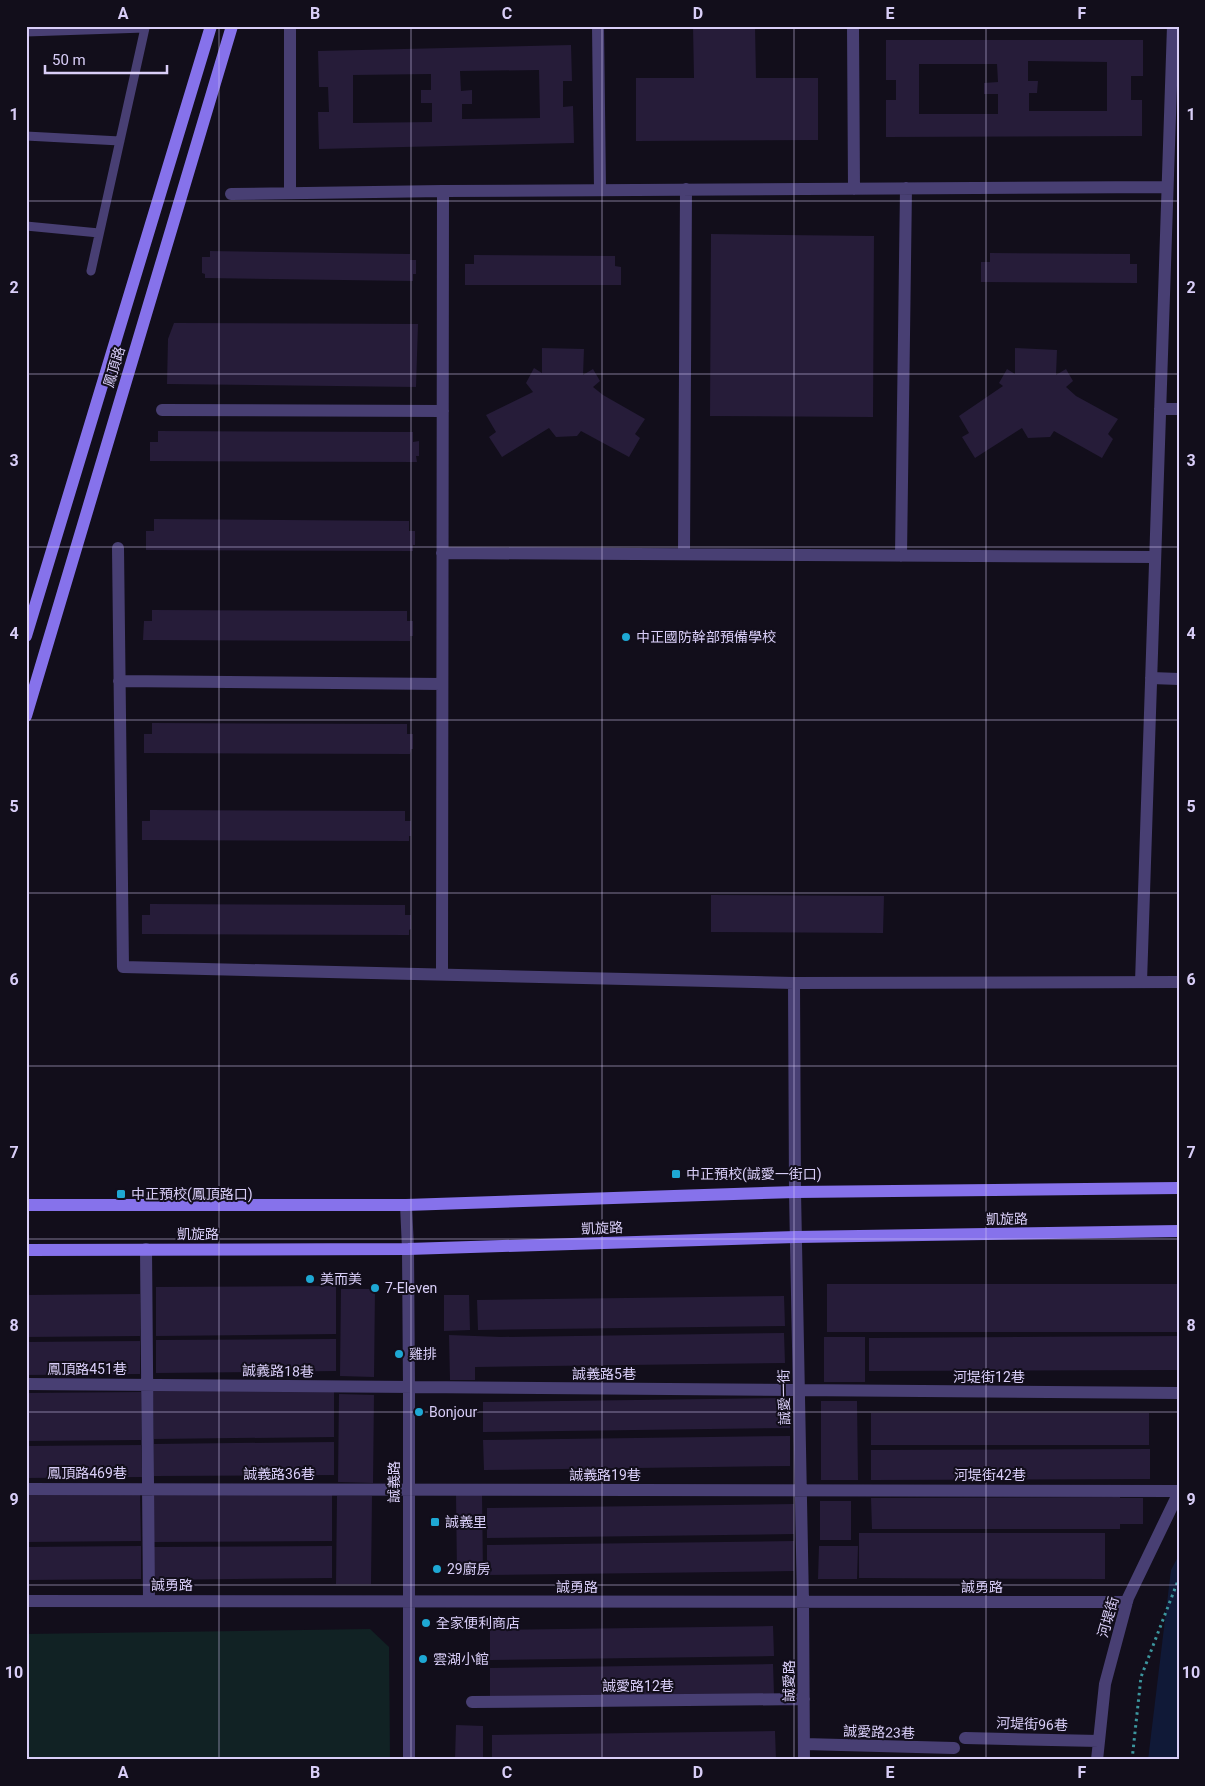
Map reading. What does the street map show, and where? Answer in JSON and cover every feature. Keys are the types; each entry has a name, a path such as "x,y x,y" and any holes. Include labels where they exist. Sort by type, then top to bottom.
{"street":[{"name":"鳳頂路","path":"26,636 211,26"},
{"name":"鳳頂路","path":"26,716 232,26"},
{"path":"290,26 290,193"},
{"path":"598,26 600,190"},
{"path":"853,26 854,188"},
{"path":"1141,982 1173,26"},
{"path":"231,194 1167,187"},
{"path":"902,556 906,188"},
{"path":"684,554 686,190"},
{"path":"442,974 443,191"},
{"path":"1160,409 1179,409"},
{"path":"162,410 443,411"},
{"path":"118,548 123,966 794,983 1179,982"},
{"path":"442,553 1155,557"},
{"path":"1151,678 1179,679"},
{"path":"119,680 442,684"},
{"name":"誠愛一街","path":"794,983 795,1192 803,1602"},
{"name":"凱旋路","path":"26,1205 406,1205 795,1192 1179,1188"},
{"name":"誠義路","path":"406,1205 409,1388 409,1760"},
{"name":"凱旋路","path":"26,1250 146,1248 408,1249 796,1237 1179,1231"},
{"path":"146,1248 149,1600"},
{"name":"鳳頂路451巷","path":"26,1384 148,1384"},
{"name":"誠義路18巷","path":"148,1384 409,1388"},
{"name":"誠義路5巷","path":"409,1388 799,1391"},
{"name":"河堤街12巷","path":"799,1391 1179,1393"},
{"name":"鳳頂路469巷","path":"26,1489 148,1488"},
{"name":"誠義路36巷","path":"148,1488 409,1490"},
{"name":"誠義路19巷","path":"409,1490 801,1490"},
{"name":"河堤街42巷","path":"801,1490 1179,1491"},
{"name":"河堤街","path":"1097,1760 1106,1684 1127,1602 1179,1491"},
{"name":"誠勇路","path":"26,1600 1127,1602"},
{"name":"誠愛路","path":"803,1602 804,1760"},
{"name":"誠愛路12巷","path":"472,1702 804,1699"},
{"name":"河堤街96巷","path":"965,1738 1099,1741"},
{"name":"誠愛路23巷","path":"804,1744 954,1748"}],"lane":[{"path":"26,32 148,27 91,271"},
{"path":"26,136 120,141"},
{"path":"26,226 99,233"}],"path":[{"path":"1132,1760 1141,1677 1179,1578"}],"shaded area":[{"path":"370,1629 389,1647 390,1760 26,1760 26,1634"}],"water":[{"path":"1179,1555 1179,1760 1148,1760 1171,1570"}],"building":[{"path":"693,26 755,26 756,78 818,78 818,140 636,141 636,78 694,78"},
{"path":"886,40 1143,40 1143,76 1131,76 1131,100 1142,100 1142,136 886,137 886,100 896,100 896,80 886,80","holes":["1028,61 1107,62 1107,111 1029,111 1029,93 1037,93 1038,81 1028,81","919,64 997,64 998,82 984,83 984,94 998,94 998,114 919,114"]},
{"path":"571,45 572,81 563,81 563,107 573,106 574,143 319,149 318,112 329,112 328,87 319,87 318,51","holes":["539,70 540,118 462,119 462,104 472,104 472,90 461,91 460,71","431,74 431,90 421,90 421,103 432,103 432,122 353,123 353,75"]},
{"path":"711,234 874,236 873,417 710,416"},
{"path":"210,251 410,254 410,260 416,260 416,274 413,274 413,281 205,278 205,274 202,273 202,257 210,257"},
{"path":"990,253 1130,254 1130,264 1137,264 1137,283 981,282 981,262 990,262"},
{"path":"474,255 615,256 615,266 621,267 621,285 465,285 465,264 474,264"},
{"path":"174,323 418,324 416,387 167,384 168,339"},
{"path":"542,348 584,349 583,375 593,369 600,381 593,387 603,395 645,419 635,434 640,438 629,457 581,431 577,436 556,437 549,428 502,457 489,437 496,432 486,415 533,392 526,383 534,368 542,373"},
{"path":"1015,348 1057,350 1056,375 1066,369 1073,381 1066,387 1076,396 1118,419 1108,434 1113,439 1102,458 1054,431 1050,437 1028,438 1022,428 975,458 962,437 969,433 959,416 1003,386 999,383 1007,369 1015,374"},
{"path":"158,431 413,432 413,442 419,441 419,456 416,456 417,462 150,461 150,442 158,442"},
{"path":"154,519 409,521 409,531 415,531 415,545 413,545 413,551 146,550 146,531 154,531"},
{"path":"152,610 407,611 407,621 413,621 413,636 410,636 410,641 143,640 144,621 152,621"},
{"path":"152,723 407,724 407,734 413,734 413,749 411,749 410,754 144,753 144,734 152,734"},
{"path":"150,810 405,811 405,821 411,821 411,836 409,836 409,841 142,840 142,821 150,821"},
{"path":"711,895 884,896 883,933 711,932"},
{"path":"150,904 405,905 405,915 411,915 411,929 409,930 409,935 142,934 142,915 150,915"},
{"path":"827,1284 1179,1284 1179,1332 827,1332"},
{"path":"336,1286 336,1334 156,1336 156,1287"},
{"path":"341,1289 375,1289 374,1377 340,1376"},
{"path":"140,1294 140,1336 26,1337 26,1295"},
{"path":"444,1295 469,1295 470,1330 444,1331"},
{"path":"784,1296 785,1326 478,1330 477,1300"},
{"path":"784,1333 785,1363 475,1367 475,1380 450,1380 449,1335 501,1337"},
{"path":"1179,1336 1179,1370 869,1371 869,1338"},
{"path":"824,1337 865,1337 865,1382 824,1382"},
{"path":"336,1339 336,1371 156,1373 156,1340"},
{"path":"140,1341 140,1374 26,1375 26,1342"},
{"path":"334,1389 334,1437 154,1439 153,1391"},
{"path":"141,1392 141,1440 26,1441 26,1393"},
{"path":"339,1394 374,1395 373,1483 338,1482"},
{"path":"790,1398 790,1428 483,1432 483,1402"},
{"path":"821,1401 857,1401 858,1480 821,1480"},
{"path":"871,1413 1149,1413 1149,1445 871,1445"},
{"path":"790,1436 790,1466 484,1470 483,1440"},
{"path":"334,1442 334,1475 154,1476 154,1444"},
{"path":"141,1445 142,1477 26,1478 26,1446"},
{"path":"1150,1449 1150,1479 871,1480 871,1450"},
{"path":"140,1493 141,1541 26,1542 26,1494"},
{"path":"332,1493 332,1541 152,1542 152,1494"},
{"path":"456,1494 482,1494 483,1574 457,1574"},
{"path":"337,1496 372,1496 371,1584 336,1584"},
{"path":"871,1498 1143,1498 1143,1524 1120,1524 1120,1529 872,1529"},
{"path":"820,1501 851,1501 851,1540 820,1540"},
{"path":"794,1504 794,1534 487,1538 487,1508"},
{"path":"859,1533 1105,1533 1105,1579 859,1578"},
{"path":"794,1541 794,1571 487,1575 487,1545"},
{"path":"141,1546 141,1579 26,1580 26,1547"},
{"path":"332,1546 332,1578 152,1580 152,1547"},
{"path":"819,1546 858,1546 857,1579 818,1579"},
{"path":"773,1626 774,1656 490,1660 490,1630"},
{"path":"773,1664 774,1694 490,1698 490,1668"},
{"path":"456,1725 483,1726 483,1760 455,1760"},
{"path":"775,1731 776,1760 492,1760 492,1735"}],"place":[{"name":"中正國防幹部預備學校","path":"626,637"},
{"name":"中正預校(誠愛一街口)","path":"676,1174"},
{"name":"中正預校(鳳頂路口)","path":"121,1194"},
{"name":"美而美","path":"310,1279"},
{"name":"7-Eleven","path":"375,1288"},
{"name":"雞排","path":"399,1354"},
{"name":"Bonjour","path":"419,1412"},
{"name":"誠義里","path":"435,1522"},
{"name":"29廚房","path":"437,1569"},
{"name":"全家便利商店","path":"426,1623"},
{"name":"雲湖小館","path":"423,1659"}]}
